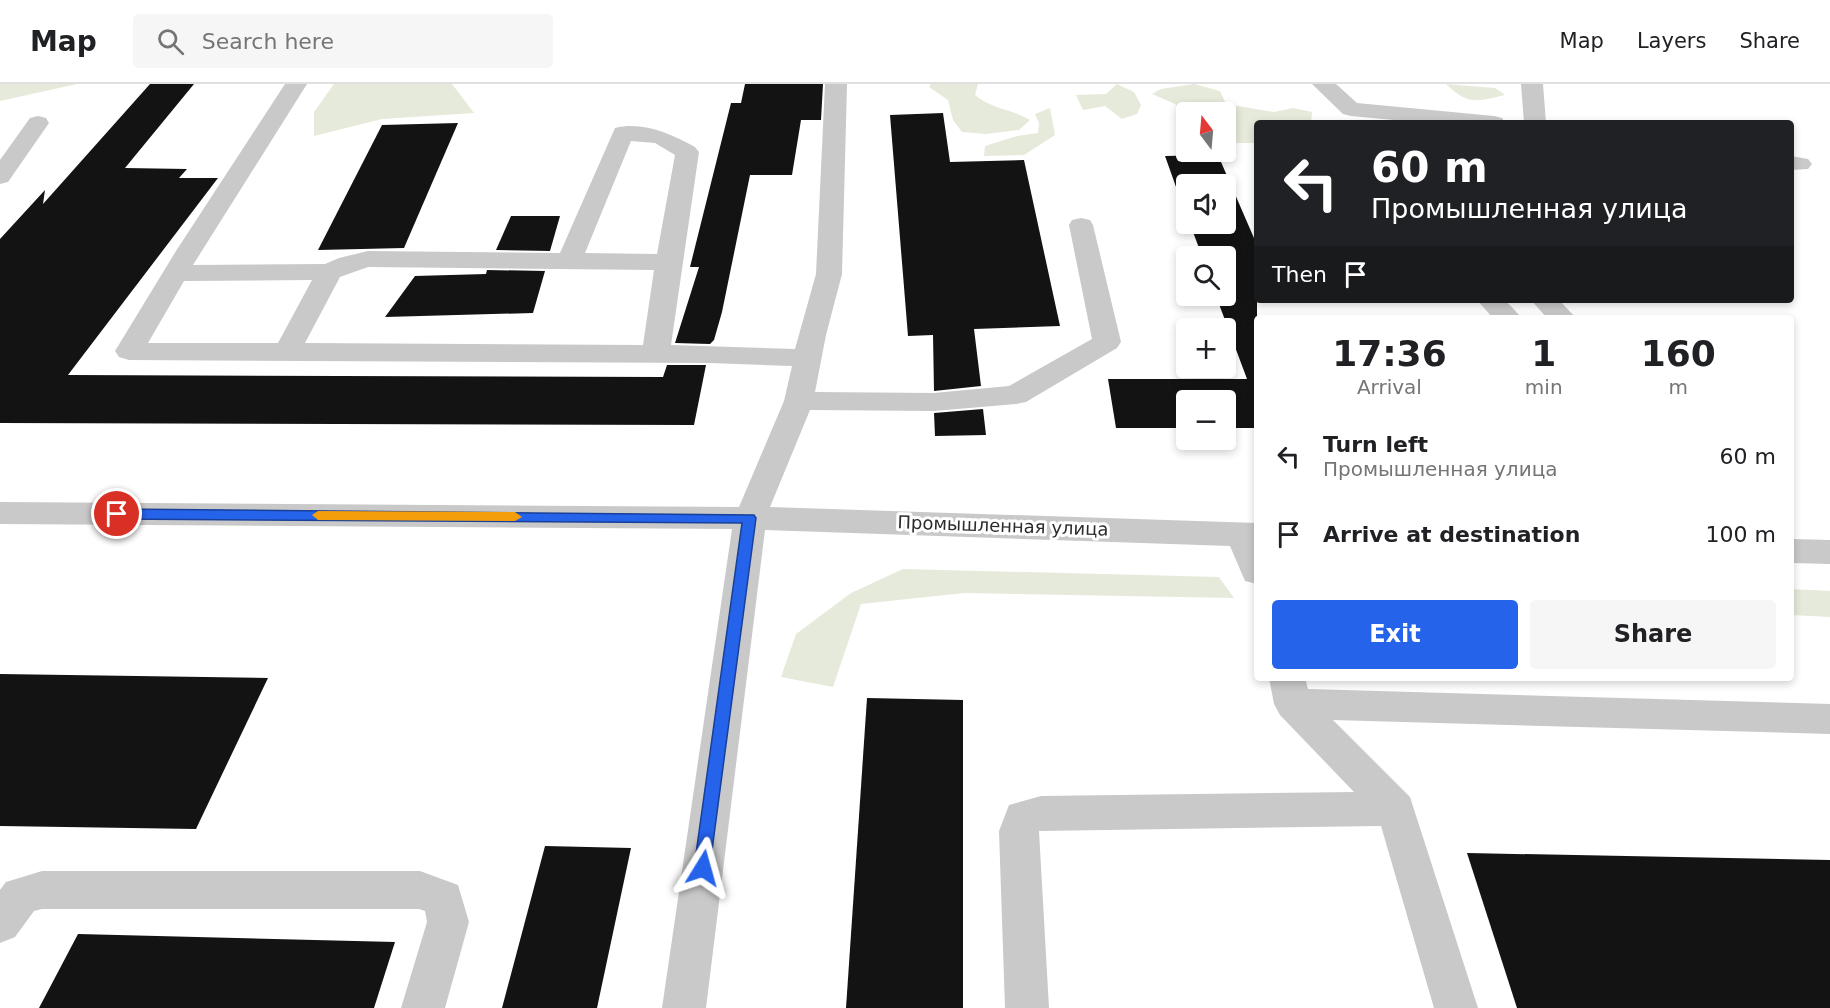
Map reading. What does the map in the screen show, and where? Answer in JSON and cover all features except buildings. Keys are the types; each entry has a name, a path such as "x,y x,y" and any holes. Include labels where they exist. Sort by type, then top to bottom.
{"street":[{"path":"296,84 129,351 656,354 807,358"},
{"path":"1323,84 1344,116 1430,120"},
{"path":"1532,84 1535,120"},
{"path":"684,1008 750,518 799,401 807,358 829,274 841,87"},
{"path":"0,177 8,155 38,123"},
{"path":"570,261 623,133 661,137 687,152 668,262 656,354"},
{"path":"799,401 934,402 1016,395 1107,342 1081,225"},
{"path":"176,273 329,272 348,263 368,259 668,262"},
{"path":"287,352 329,272"},
{"path":"1493,303 1505,315"},
{"path":"1547,303 1559,315"},
{"name":"Промышленная улица","path":"0,513 750,518 1250,534"},
{"path":"1250,534 1254,556"},
{"path":"1794,548 1830,552"},
{"path":"1290,691 1830,719"},
{"path":"1290,691 1396,809 1456,1008"},
{"path":"1027,1008 1019,831 1023,817 1041,813 1396,809"},
{"path":"0,923 21,895 42,890 420,890 443,899 448,922 423,1008"}],"green space":[{"path":"0,84 77,84 0,101"},
{"path":"334,84 452,84 474,113 382,119 314,136 314,112"},
{"path":"931,84 978,84 975,95 981,100 1030,120 1019,130 986,134 962,132 953,120 948,100 929,87"},
{"path":"1117,84 1134,92 1141,105 1137,114 1122,119 1105,106 1083,110 1076,95 1106,94"},
{"path":"1194,84 1220,91 1225,102 1176,102 1176,105 1152,94 1161,89"},
{"path":"1446,84 1495,88 1505,95 1479,100 1467,99"},
{"path":"1236,106 1274,112 1293,108 1312,112 1311,120 1254,120 1254,143 1236,143"},
{"path":"1050,108 1055,135 1024,155 984,156 985,146 1017,136 1038,133 1039,123 1035,114"},
{"path":"903,569 1219,577 1234,598 964,593 861,604 833,687 781,677 796,634 851,593"},
{"path":"1794,589 1830,591 1830,617 1794,615"}],"slow traffic":[{"path":"318,515 515,517"}],"route":[{"path":"117,514 750,518 703,868"}]}
